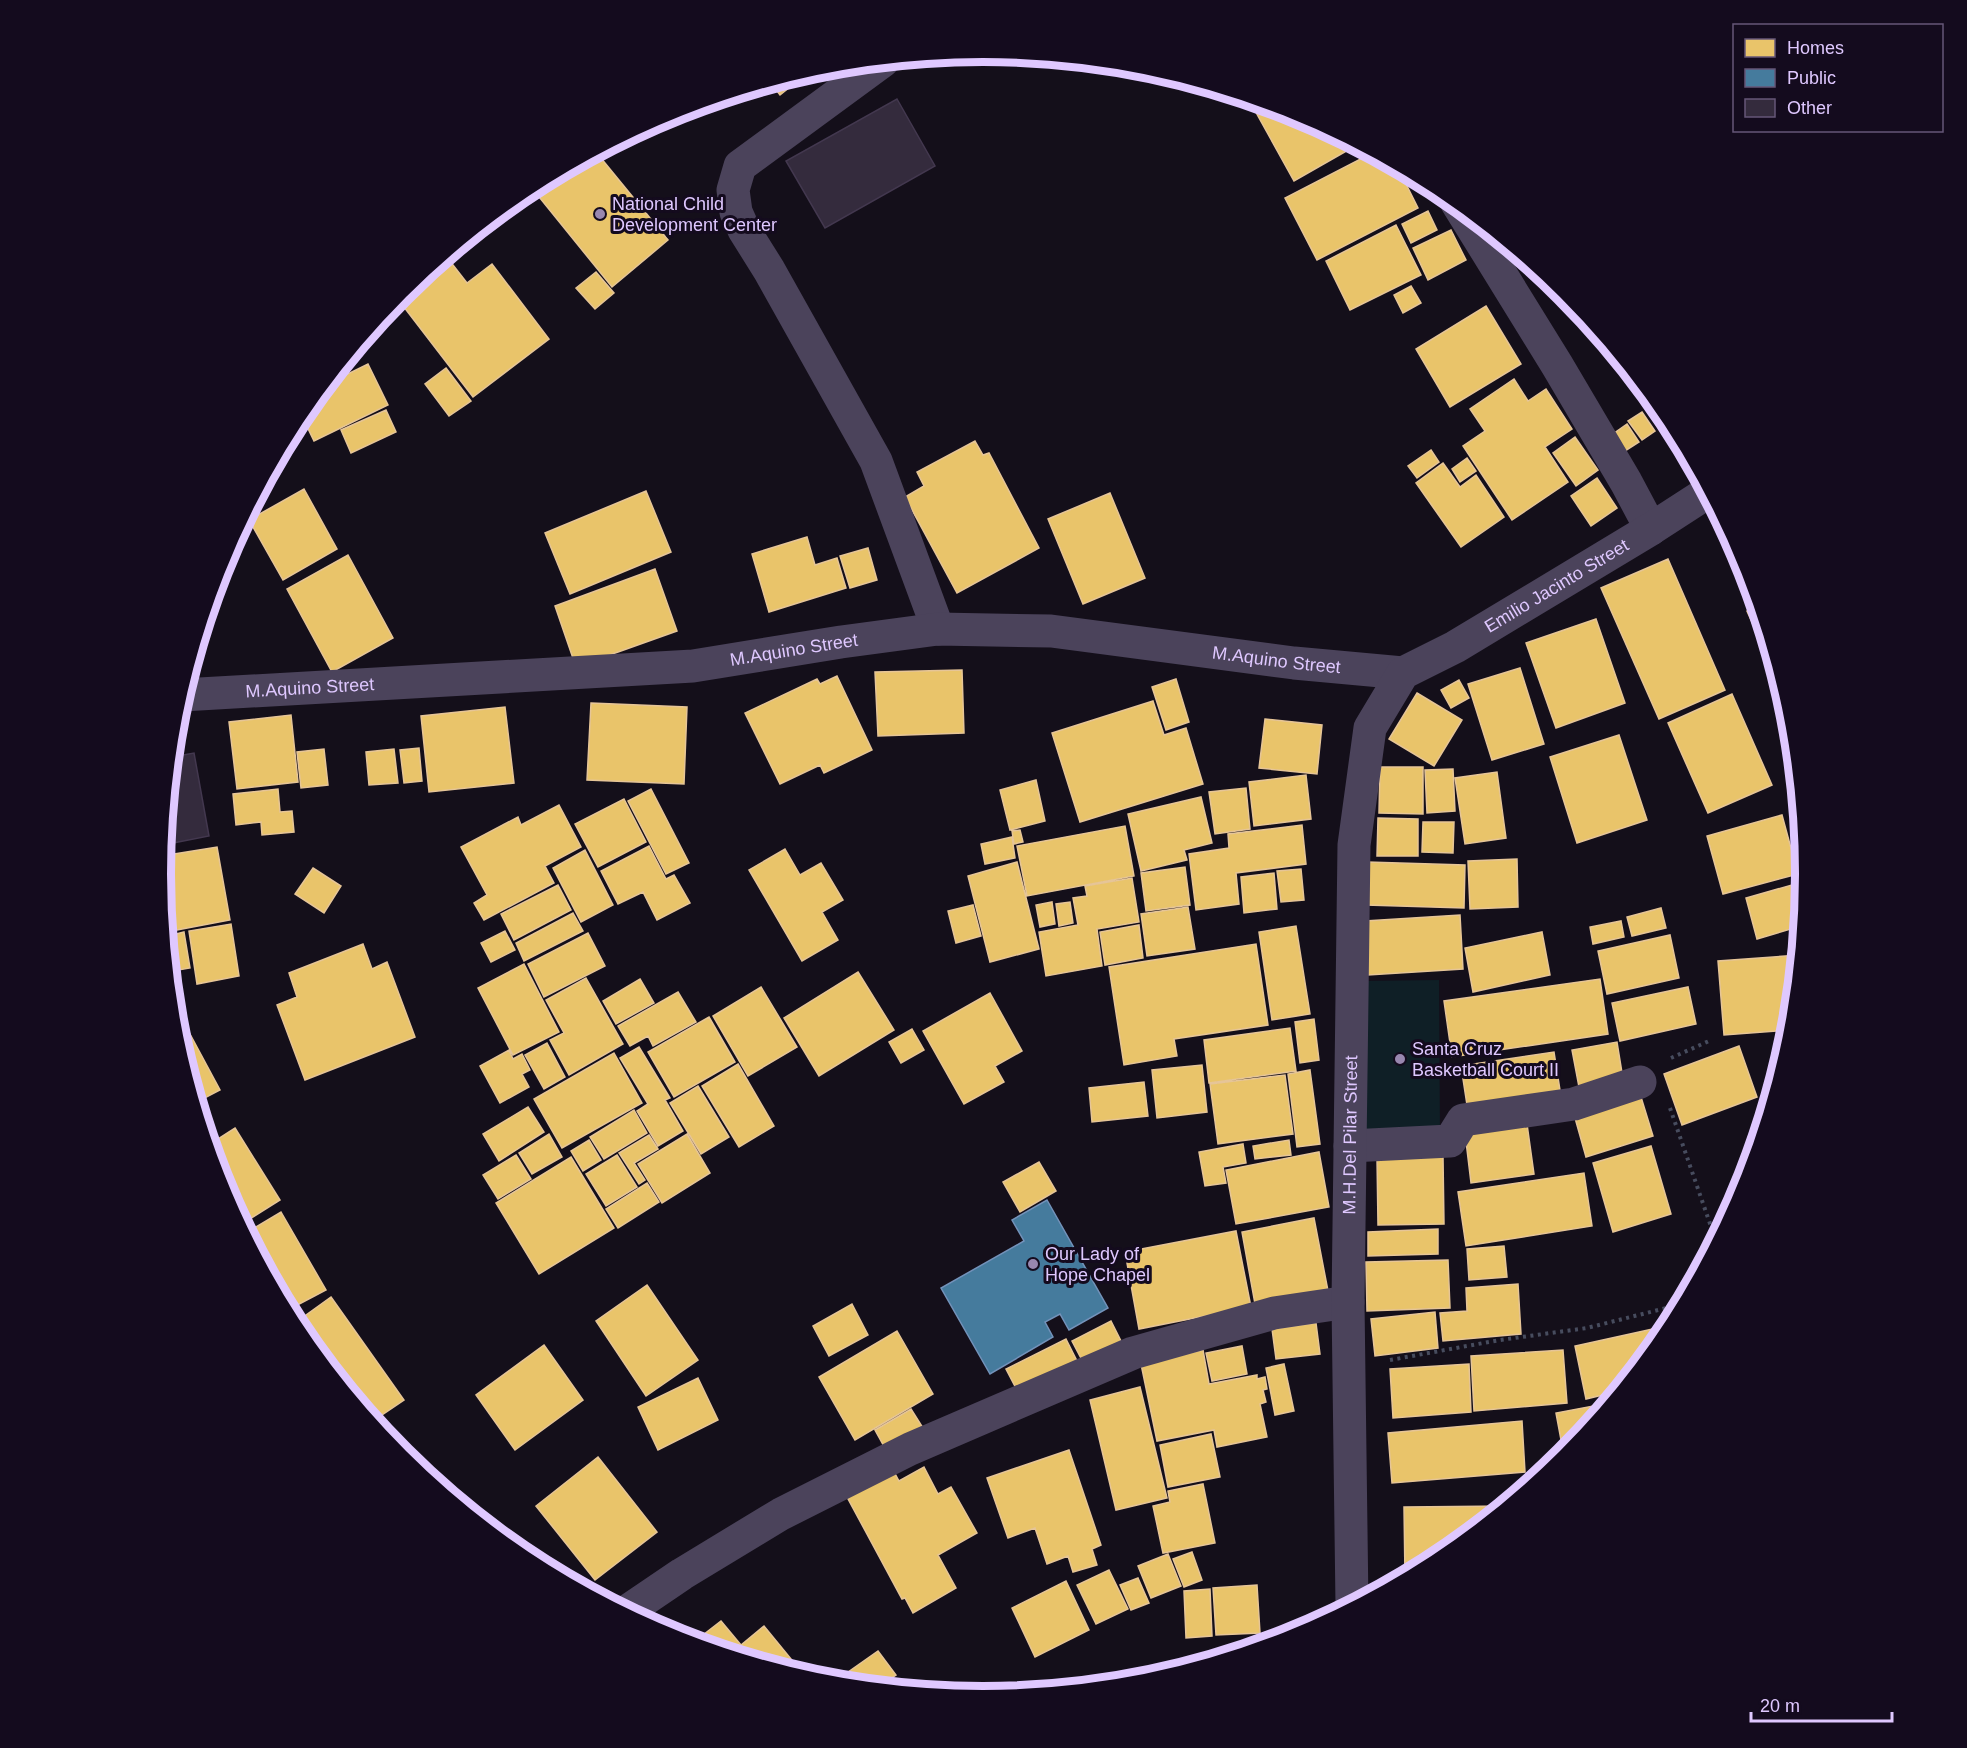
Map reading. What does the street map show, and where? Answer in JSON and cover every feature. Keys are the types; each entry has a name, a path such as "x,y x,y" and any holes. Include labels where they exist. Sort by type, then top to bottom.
{"street":[{"path":"872,69 740,166 734,190 736,212 744,230 769,270 876,461 938,629"},
{"path":"1471,224 1557,365 1651,529"},
{"name":"Emilio Jacinto Street","path":"1403,673 1455,646 1651,529 1702,496"},
{"name":"M.Aquino Street","path":"192,695 693,666 938,629 1051,631 1294,663 1403,673"},
{"name":"M.H.Del Pilar Street","path":"1352,1598 1348,1302 1354,845 1370,728 1403,673"},
{"path":"1350,1146 1450,1141 1463,1120 1653,1090"},
{"path":"633,1607 682,1574 781,1514 910,1449 1132,1353 1274,1313 1348,1302"}],"path":[{"path":"1665,1060 1710,1041"},
{"path":"1653,1090 1712,1232"},
{"path":"1348,1368 1500,1340 1587,1328 1670,1307"}],"shaded area":[{"name":"Santa Cruz Basketball Court II","path":"1439,980 1440,1137 1361,1138 1361,981"}],"building: Homes":[{"path":"793,84 780,95 775,89"},
{"path":"1254,108 1294,123 1350,149 1294,181"},
{"path":"1365,157 1403,178 1418,208 1317,260 1285,198"},
{"name":"National Child Development Center","path":"600,158 668,240 612,287 537,195"},
{"path":"1428,211 1437,230 1411,243 1402,224"},
{"path":"1396,225 1421,275 1350,310 1326,261"},
{"path":"1451,230 1466,260 1428,280 1413,248"},
{"path":"1507,253 1518,262 1514,265"},
{"path":"450,261 467,283 492,264 549,339 473,397 403,306"},
{"path":"596,272 614,293 595,309 576,288"},
{"path":"1411,286 1421,303 1403,313 1394,295"},
{"path":"1486,306 1521,364 1450,407 1416,349"},
{"path":"368,364 388,405 314,441 306,425 340,378"},
{"path":"446,368 471,401 449,416 425,384"},
{"path":"1514,379 1528,401 1546,389 1572,429 1545,447 1568,482 1512,520 1463,446 1485,431 1470,409"},
{"path":"386,410 396,432 351,453 341,430"},
{"path":"1642,412 1655,431 1642,440 1628,421"},
{"path":"1627,424 1639,442 1625,451 1613,434"},
{"path":"1575,437 1598,470 1576,486 1553,453"},
{"path":"975,441 983,455 989,453 1039,548 957,593 905,497 924,486 917,472"},
{"path":"1431,450 1439,462 1417,478 1408,466"},
{"path":"1467,458 1476,471 1460,482 1452,469"},
{"path":"1443,463 1460,487 1476,475 1504,517 1461,547 1416,483"},
{"path":"1597,478 1617,508 1591,526 1571,496"},
{"path":"304,489 337,549 283,580 251,524 254,517"},
{"path":"646,491 671,552 570,594 545,533"},
{"path":"1110,493 1145,578 1083,604 1048,519"},
{"path":"807,537 815,565 837,558 846,588 769,612 752,554"},
{"path":"868,548 877,580 850,588 840,556"},
{"path":"348,555 393,638 332,672 287,589"},
{"path":"1668,559 1725,690 1659,719 1601,588"},
{"path":"655,569 677,631 576,667 555,606"},
{"path":"1751,609 1763,646 1747,611"},
{"path":"1596,619 1625,703 1556,728 1526,643"},
{"path":"1520,668 1544,744 1492,760 1468,684"},
{"path":"962,670 964,733 878,736 875,672"},
{"path":"837,676 872,750 824,773 820,765 780,784 745,713 817,679 820,684"},
{"path":"1176,679 1189,722 1166,730 1152,687"},
{"path":"1459,680 1469,698 1451,708 1441,690"},
{"path":"1417,693 1462,720 1434,766 1389,739"},
{"path":"1732,694 1772,785 1708,813 1668,723"},
{"path":"1153,701 1164,735 1186,728 1203,784 1080,822 1052,733"},
{"path":"591,703 687,707 684,784 587,780"},
{"path":"505,707 514,783 429,792 421,716"},
{"path":"291,715 298,782 237,789 229,722"},
{"path":"1265,719 1322,725 1317,774 1259,768"},
{"path":"1619,735 1647,820 1577,843 1550,757"},
{"path":"419,748 422,781 404,783 400,750"},
{"path":"324,749 328,785 301,788 297,752"},
{"path":"394,749 398,783 369,785 366,752"},
{"path":"1380,767 1423,767 1423,814 1379,813"},
{"path":"1453,769 1455,811 1427,813 1425,770"},
{"path":"1497,772 1506,838 1465,844 1455,778"},
{"path":"1306,775 1311,819 1254,826 1249,782"},
{"path":"1036,780 1045,821 1010,830 1000,790"},
{"path":"1246,788 1250,829 1215,834 1209,792"},
{"path":"278,789 280,812 292,811 294,832 262,835 261,822 236,825 233,794"},
{"path":"651,789 689,863 666,874 628,801"},
{"path":"1201,797 1212,843 1184,850 1187,860 1141,871 1128,814"},
{"path":"624,799 646,842 598,867 575,824"},
{"path":"559,805 581,847 545,866 554,883 484,920 474,903 487,895 461,847 518,817 521,825"},
{"path":"1782,815 1796,875 1723,894 1707,836"},
{"path":"1378,818 1418,819 1418,856 1377,856"},
{"path":"1423,822 1454,822 1453,853 1422,852"},
{"path":"1302,825 1306,864 1236,873 1239,904 1196,910 1189,854 1229,848 1228,834"},
{"path":"1125,826 1134,876 1027,896 1017,846"},
{"path":"1020,830 1023,842 1014,844 1012,831"},
{"path":"1012,837 1015,858 985,864 981,844"},
{"path":"649,846 666,879 674,875 690,903 657,920 643,892 618,904 601,871"},
{"path":"217,847 230,920 173,931 172,854"},
{"path":"785,849 800,875 821,863 843,900 822,912 838,940 802,961 749,870"},
{"path":"585,850 613,905 581,922 553,868"},
{"path":"1517,859 1518,907 1470,909 1468,861"},
{"path":"1017,862 1039,949 990,962 968,876"},
{"path":"1367,862 1465,865 1464,908 1366,905"},
{"path":"1185,867 1190,905 1146,911 1141,873"},
{"path":"313,868 341,886 324,913 295,894"},
{"path":"1301,869 1304,900 1281,902 1277,871"},
{"path":"1274,873 1277,909 1244,913 1241,877"},
{"path":"1132,878 1139,922 1097,929 1102,966 1046,976 1039,932 1078,925 1073,898 1087,896 1085,886"},
{"path":"1796,884 1794,928 1757,939 1746,898"},
{"path":"558,885 571,910 514,940 501,914"},
{"path":"1052,902 1055,924 1040,927 1036,905"},
{"path":"1070,902 1073,923 1059,926 1056,904"},
{"path":"973,905 981,936 956,943 948,911"},
{"path":"1188,907 1195,949 1147,956 1141,914"},
{"path":"1661,908 1666,928 1632,936 1627,917"},
{"path":"573,913 583,931 524,961 516,943"},
{"path":"1460,915 1463,969 1368,975 1365,921"},
{"path":"1621,921 1624,937 1593,944 1590,927"},
{"path":"231,924 239,976 197,984 189,931"},
{"path":"1139,925 1143,958 1105,965 1100,932"},
{"path":"1296,926 1310,1014 1272,1020 1259,932"},
{"path":"505,931 515,950 491,962 481,943"},
{"path":"184,932 190,968 177,970 174,935"},
{"path":"1542,932 1550,975 1473,992 1465,948"},
{"path":"588,933 605,966 544,997 528,964"},
{"path":"1670,935 1679,978 1607,994 1598,951"},
{"path":"363,944 372,969 387,962 415,1037 305,1080 277,1005 297,997 289,973"},
{"path":"1256,944 1268,1025 1174,1039 1177,1056 1124,1065 1109,967"},
{"path":"1791,956 1780,1031 1724,1035 1718,961"},
{"path":"524,964 559,1032 513,1055 478,988"},
{"path":"858,972 894,1030 819,1076 784,1018"},
{"path":"586,978 623,1044 569,1075 550,1040 564,1033 546,1000"},
{"path":"640,979 654,1003 616,1024 603,1001"},
{"path":"1600,979 1608,1034 1452,1057 1444,1001"},
{"path":"761,987 797,1047 748,1076 713,1016"},
{"path":"1688,987 1696,1024 1620,1041 1612,1003"},
{"path":"678,992 696,1022 653,1046 648,1036 630,1046 618,1026"},
{"path":"990,993 1022,1051 995,1066 1004,1082 964,1104 923,1031"},
{"path":"709,1017 735,1062 674,1097 648,1052"},
{"path":"1314,1019 1319,1060 1300,1063 1295,1022"},
{"path":"186,1026 220,1090 203,1099"},
{"path":"1290,1028 1296,1071 1209,1083 1204,1040"},
{"path":"912,1029 924,1050 901,1063 889,1042"},
{"path":"1617,1042 1623,1079 1579,1087 1572,1050"},
{"path":"547,1043 565,1077 544,1089 525,1055"},
{"path":"1739,1046 1757,1097 1682,1125 1664,1074"},
{"path":"639,1047 670,1098 665,1100 683,1131 658,1146 637,1111 648,1104 620,1058"},
{"path":"509,1050 513,1059 522,1054 530,1070 522,1074 529,1087 500,1103 480,1066"},
{"path":"1554,1052 1562,1103 1469,1118 1461,1066"},
{"path":"614,1053 642,1103 562,1148 534,1099"},
{"path":"738,1064 774,1126 739,1147 702,1086"},
{"path":"1202,1065 1207,1112 1157,1118 1152,1070"},
{"path":"1310,1070 1320,1144 1297,1147 1288,1074"},
{"path":"1285,1075 1293,1134 1218,1144 1210,1084"},
{"path":"1144,1082 1148,1116 1092,1122 1089,1088"},
{"path":"698,1086 729,1137 701,1154 670,1103"},
{"path":"1641,1097 1653,1136 1586,1157 1575,1118"},
{"path":"528,1107 544,1132 499,1161 483,1134"},
{"path":"634,1110 647,1133 604,1159 590,1137"},
{"path":"1527,1124 1534,1174 1471,1183 1465,1133"},
{"path":"235,1128 280,1200 249,1220 216,1140"},
{"path":"549,1134 562,1157 532,1174 519,1153"},
{"path":"687,1134 710,1173 662,1203 638,1164"},
{"path":"649,1135 658,1149 634,1163 645,1180 639,1184 619,1153"},
{"path":"589,1140 601,1160 583,1171 571,1151"},
{"path":"1289,1140 1291,1155 1255,1159 1253,1146"},
{"path":"1243,1144 1246,1163 1223,1167 1226,1183 1205,1186 1199,1152"},
{"path":"1651,1146 1671,1214 1613,1232 1593,1163"},
{"path":"1319,1152 1329,1207 1236,1224 1226,1170"},
{"path":"516,1155 531,1179 498,1199 483,1175"},
{"path":"617,1155 637,1187 606,1206 586,1174"},
{"path":"571,1157 614,1228 539,1274 496,1203"},
{"path":"1443,1157 1444,1224 1378,1225 1377,1158"},
{"path":"1039,1162 1056,1191 1020,1212 1003,1182"},
{"path":"1584,1173 1592,1226 1466,1246 1458,1192"},
{"path":"647,1183 659,1202 618,1228 606,1209"},
{"path":"281,1212 326,1290 296,1306 253,1229"},
{"path":"1314,1218 1328,1291 1255,1304 1242,1232"},
{"path":"1438,1229 1438,1254 1368,1256 1368,1232"},
{"path":"1236,1231 1251,1307 1139,1329 1125,1252"},
{"path":"1504,1246 1507,1277 1469,1280 1467,1249"},
{"path":"1448,1260 1450,1308 1367,1311 1366,1262"},
{"path":"1518,1284 1521,1334 1443,1341 1440,1313 1467,1311 1466,1288"},
{"path":"647,1285 698,1360 646,1396 596,1321"},
{"path":"331,1297 404,1400 379,1417 339,1369 303,1317"},
{"path":"852,1304 868,1335 829,1356 813,1326"},
{"path":"1435,1312 1438,1348 1375,1356 1371,1319"},
{"path":"1111,1321 1122,1343 1083,1362 1072,1341"},
{"path":"1316,1323 1320,1354 1276,1359 1272,1329"},
{"path":"1657,1328 1607,1394 1586,1399 1575,1346"},
{"path":"897,1331 933,1394 855,1440 819,1377"},
{"path":"1066,1339 1078,1363 1018,1392 1006,1369"},
{"path":"544,1345 583,1400 515,1450 476,1395"},
{"path":"1242,1346 1247,1374 1212,1381 1206,1353"},
{"path":"1203,1350 1209,1384 1257,1375 1257,1379 1265,1377 1267,1389 1263,1390 1266,1402 1260,1404 1267,1437 1217,1447 1214,1430 1157,1441 1141,1364"},
{"path":"1563,1350 1567,1403 1474,1411 1471,1356"},
{"path":"1284,1364 1294,1411 1275,1415 1266,1368"},
{"path":"1469,1364 1471,1412 1393,1418 1390,1369"},
{"path":"698,1378 718,1420 658,1450 638,1407"},
{"path":"1140,1387 1167,1498 1116,1510 1090,1400"},
{"path":"1598,1405 1562,1445 1556,1413"},
{"path":"911,1409 923,1428 886,1450 875,1430"},
{"path":"1522,1421 1525,1472 1392,1483 1388,1433"},
{"path":"1211,1434 1220,1477 1168,1487 1160,1445"},
{"path":"1069,1450 1101,1545 1092,1549 1097,1565 1073,1572 1068,1556 1047,1564 1035,1528 1008,1538 987,1478"},
{"path":"598,1457 657,1532 595,1580 536,1506"},
{"path":"924,1467 938,1494 951,1487 977,1533 938,1555 956,1588 913,1613 905,1598 902,1599 847,1497 893,1470 899,1481"},
{"path":"1203,1484 1215,1543 1163,1553 1153,1506 1170,1502 1168,1491"},
{"path":"1494,1506 1435,1550 1405,1569 1404,1507"},
{"path":"1192,1552 1202,1580 1184,1587 1173,1559"},
{"path":"1168,1554 1181,1586 1151,1598 1138,1566"},
{"path":"1109,1570 1128,1609 1096,1624 1077,1585"},
{"path":"1138,1578 1149,1603 1131,1610 1120,1585"},
{"path":"1066,1581 1089,1630 1035,1657 1012,1608"},
{"path":"1257,1585 1260,1633 1216,1635 1213,1588"},
{"path":"1210,1589 1212,1636 1186,1638 1184,1591"},
{"path":"721,1621 741,1645 764,1626 795,1664 773,1659 702,1636"},
{"path":"878,1651 896,1675 887,1681 845,1674"}],"building: Public":[{"name":"Our Lady of Hope Chapel","path":"1047,1200 1108,1308 1069,1330 1060,1314 1045,1322 1053,1337 990,1374 941,1288 1024,1241 1012,1220"}],"building: Other":[{"path":"897,99 935,166 825,228 786,161"},
{"path":"194,753 209,836 172,843 173,821 180,756"}],"place":[{"name":"National Child Development Center","path":"600,214"},
{"name":"Santa Cruz Basketball Court II","path":"1400,1059"},
{"name":"Our Lady of Hope Chapel","path":"1033,1264"}]}
